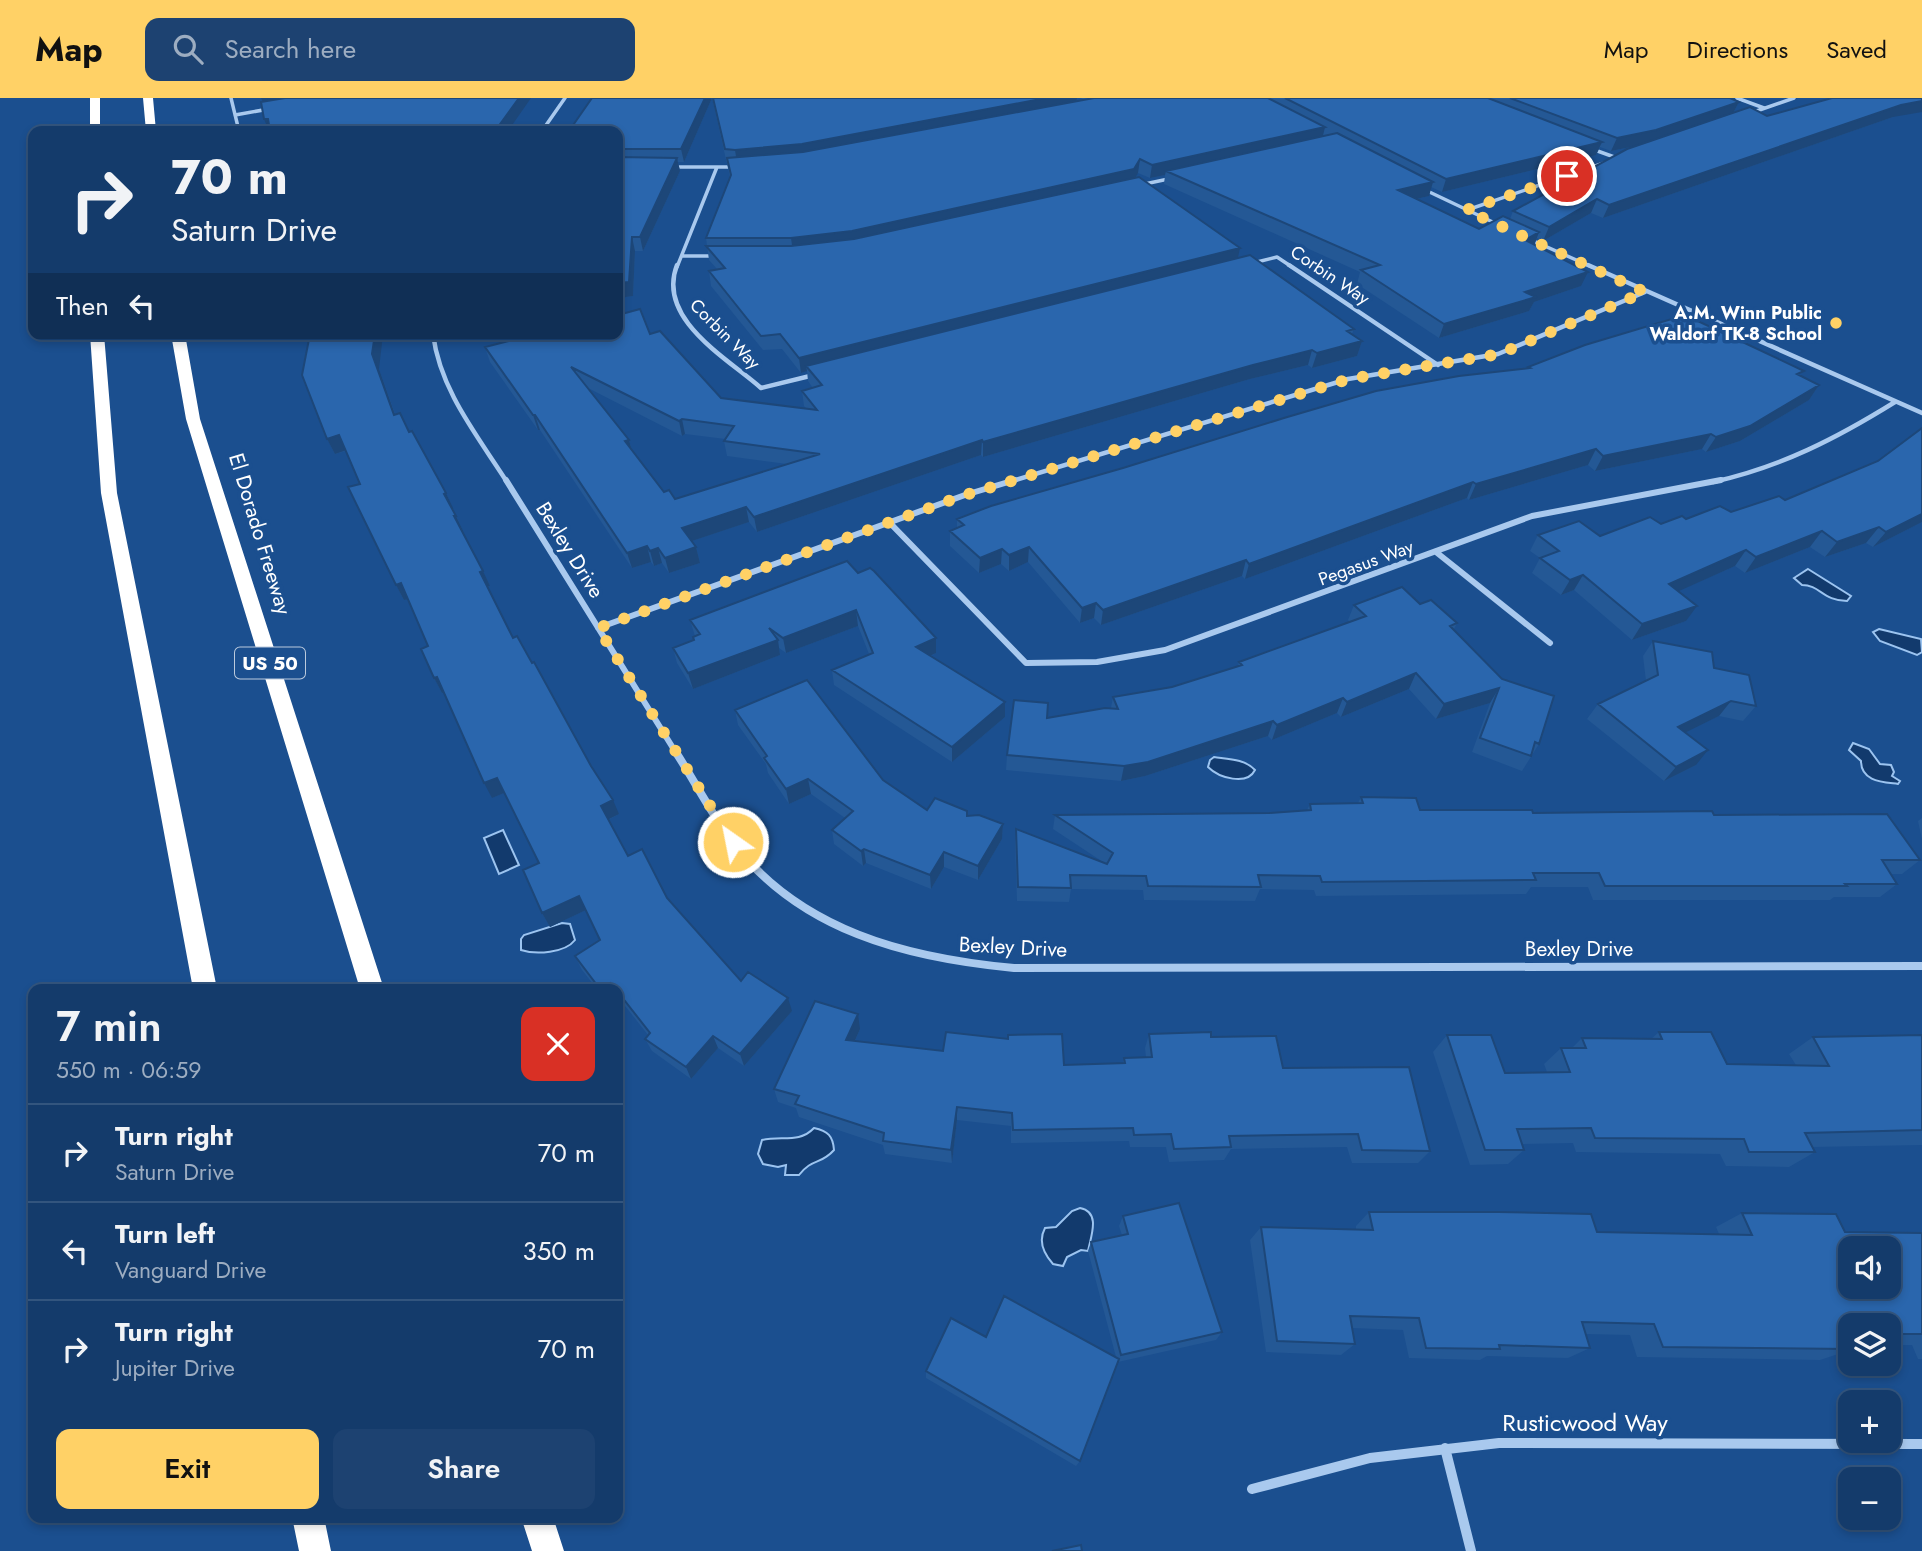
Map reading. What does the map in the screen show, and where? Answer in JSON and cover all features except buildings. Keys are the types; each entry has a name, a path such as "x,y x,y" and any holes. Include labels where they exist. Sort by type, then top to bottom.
{"highway":[{"path":"95,98 95,126"},
{"path":"148,98 151,126"},
{"path":"97,340 108,493 204,984"},
{"name":"El Dorado Freeway","path":"179,340 193,419 370,984"},
{"path":"309,1523 315,1551"},
{"path":"539,1523 548,1551"}],"street":[{"path":"231,98 238,126"},
{"path":"545,126 565,98"},
{"path":"1737,98 1765,108"},
{"path":"1743,115 1794,98"},
{"path":"235,115 275,108"},
{"path":"1581,145 1617,158"},
{"path":"1466,210 1628,154"},
{"path":"668,167 748,166"},
{"name":"Corbin Way","path":"717,167 673,282 675,304 681,314 761,388 817,374"},
{"path":"1130,188 1181,176"},
{"path":"1410,183 1503,227"},
{"path":"1527,238 1922,413"},
{"path":"682,256 717,256"},
{"name":"Corbin Way","path":"1252,263 1277,257 1438,365"},
{"path":"598,628 965,495 1349,379 1499,354 1645,292"},
{"name":"Bexley Drive","path":"434,340 436,358 446,383 731,840 752,866 778,891 821,919 884,947 970,965 1014,968 1922,966"},
{"name":"Pegasus Way","path":"889,522 1026,663 1097,662 1165,650 1532,516 1578,504 1708,483 1769,467 1820,446 1895,402"},
{"path":"1436,552 1550,643"},
{"name":"Rusticwood Way","path":"1252,1489 1370,1458 1499,1443 1922,1444"},
{"path":"1445,1448 1471,1551"}],"water":[{"path":"1808,569 1851,596 1847,601 1839,600 1802,585 1794,578"},
{"path":"1879,629 1921,639 1922,652 1917,655 1880,641 1873,632"},
{"path":"1853,743 1869,749 1880,764 1891,765 1894,772 1892,776 1900,781 1898,784 1869,777 1862,768 1861,761 1849,750"},
{"path":"1214,757 1241,762 1255,770 1246,778 1226,777 1208,767"},
{"path":"503,830 519,865 499,874 484,838"},
{"path":"562,923 570,924 575,940 564,948 550,952 521,950 521,939 524,935"},
{"path":"814,1128 831,1138 834,1150 825,1158 808,1166 799,1175 785,1175 786,1165 778,1167 763,1164 758,1154 762,1140 796,1138"},
{"path":"1080,1208 1091,1214 1093,1219 1088,1251 1081,1250 1067,1257 1063,1266 1053,1264 1043,1247 1045,1228 1056,1227 1072,1211"}],"place":[{"name":"A.M. Winn Public Waldorf TK-8 School","path":"1836,323"}],"route":[{"path":"733,842 598,628 965,495 1349,379 1499,354 1645,292 1466,210 1567,176"}]}
